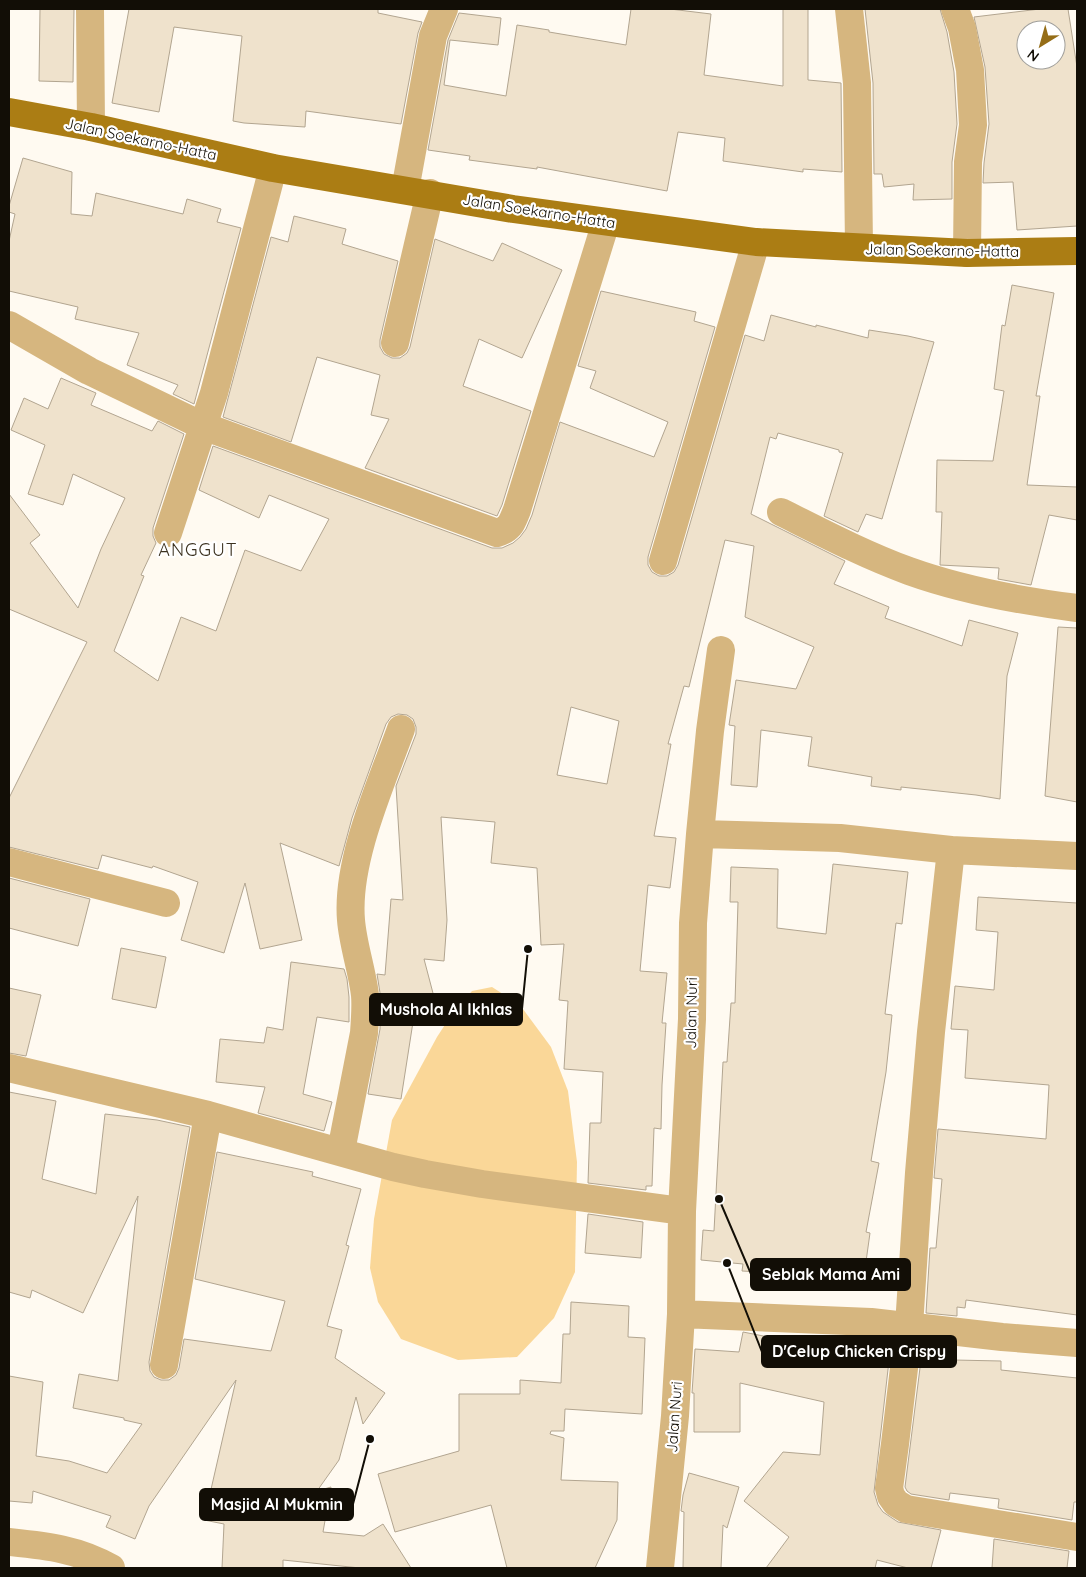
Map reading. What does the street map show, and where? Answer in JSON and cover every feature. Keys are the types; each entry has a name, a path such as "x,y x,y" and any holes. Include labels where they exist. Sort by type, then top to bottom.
{"main road":[{"name":"Jalan Soekarno-Hatta","path":"9,112 91,127 273,168 513,209 756,242 967,253 1077,251"}],"street":[{"path":"90,9 91,127"},
{"path":"395,343 417,192 433,36 444,9"},
{"path":"849,9 857,83 859,248"},
{"path":"956,9 962,28 970,70 973,125 968,162 967,253"},
{"path":"168,533 214,393 273,168"},
{"path":"9,325 89,371 203,426 497,533 506,531 518,510 606,222"},
{"path":"663,560 756,242"},
{"path":"781,512 860,552 910,572 995,595 1077,608"},
{"name":"Jalan Nuri","path":"660,1568 674,1425 681,1314 682,1211 692,1019 693,923 710,731 721,650"},
{"path":"341,1151 364,1033 365,1016 364,994 351,921 350,899 361,841 401,729"},
{"path":"700,834 840,838 951,850 1077,856"},
{"path":"951,850 919,1173 909,1326 896,1444 889,1488 890,1496 896,1503 906,1509 1077,1537"},
{"path":"9,862 166,903"},
{"path":"9,1068 208,1115 401,1168 482,1184 682,1211"},
{"path":"164,1365 208,1115"},
{"path":"681,1314 909,1326 1002,1337 1077,1343"},
{"path":"9,1542 58,1548 93,1558 111,1568"}],"shaded area":[{"path":"492,987 520,1005 551,1047 568,1091 577,1162 575,1272 554,1318 517,1357 458,1360 401,1339 378,1302 370,1268 374,1219 392,1120 437,1037 454,1011 472,991"}],"building":[{"path":"40,9 74,9 73,82 39,81"},
{"path":"129,9 378,9 378,13 422,22 418,33 401,124 306,111 305,127 233,121 242,36 174,27 159,112 112,103"},
{"path":"631,9 670,9 711,14 704,75 783,86 783,9 808,9 808,80 841,83 842,172 803,169 803,172 723,161 725,138 678,132 667,191 537,167 537,169 469,160 470,156 428,150 448,40 459,13 501,18 498,45 450,40 444,85 506,96 517,25 626,45"},
{"path":"865,9 940,9 947,32 954,72 957,124 952,162 952,199 913,200 914,184 884,187 882,174 874,174 873,83"},
{"path":"1040,9 1068,9 1077,67 1077,226 1017,230 1013,182 983,183 989,124 985,67 974,17"},
{"path":"23,158 72,172 71,214 92,216 96,193 183,214 187,199 221,209 217,222 241,228 194,404 173,394 178,385 127,365 139,333 75,319 78,307 9,291 9,241 15,214 9,212 9,206"},
{"path":"294,216 346,229 342,244 398,261 380,340 380,347 384,354 392,358 400,358 407,353 410,347 435,239 493,261 502,243 562,270 522,358 479,339 463,386 531,411 497,516 365,468 389,419 371,415 380,375 317,357 291,442 223,417 271,237 288,242"},
{"path":"1012,285 1054,293 1036,396 1040,396 1027,485 1077,487 1077,520 1049,515 1031,585 998,579 999,568 940,565 942,512 936,512 937,460 993,461 1004,391 994,389 1002,325 1005,326"},
{"path":"601,291 696,312 694,321 715,327 648,557 648,565 652,572 659,576 667,576 674,572 678,565 745,335 764,341 771,315 868,338 869,330 934,342 882,519 866,514 858,532 824,516 843,453 839,452 839,450 778,433 776,439 770,437 751,514 845,561 834,584 889,607 885,618 962,646 969,620 1018,633 1007,676 1000,799 901,787 901,790 871,786 872,777 808,766 812,737 761,730 757,787 731,785 735,726 729,725 736,680 796,689 814,647 745,617 754,546 725,540 689,687 684,686 668,744 671,744 654,836 676,838 670,888 648,885 640,971 667,973 662,1023 666,1023 661,1129 654,1128 652,1186 646,1186 646,1190 588,1183 590,1123 601,1123 603,1072 564,1069 568,1001 559,1000 564,944 541,945 537,868 491,863 495,822 441,817 447,920 444,961 424,959 439,1016 413,1022 401,1099 368,1094 380,1029 381,999 377,974 385,975 391,899 403,900 396,786 416,734 413,719 407,715 398,714 391,717 386,724 352,818 339,866 280,843 302,940 260,949 245,883 224,953 181,940 198,882 153,866 152,868 102,855 98,869 9,847 9,798 87,642 9,609 9,494 40,535 30,543 78,608 101,549 125,498 73,474 63,505 28,494 45,445 11,430 24,398 48,409 61,378 96,393 91,405 152,431 158,421 184,434 153,528 153,536 156,543 141,575 144,576 114,651 158,681 181,617 216,631 245,550 301,571 329,519 269,495 259,518 199,490 213,446 492,548 502,548 513,543 526,529 560,422 654,457 668,422 590,388 596,371 578,366","holes":["571,707 619,721 607,784 557,775"]},
{"path":"1058,627 1077,628 1077,802 1045,796"},
{"path":"833,864 908,872 902,924 896,923 885,1014 892,1015 886,1072 871,1161 879,1163 866,1232 870,1233 864,1276 777,1264 777,1273 742,1271 743,1264 701,1260 703,1230 714,1231 723,1062 727,1062 731,1003 735,1003 738,902 730,902 731,867 778,869 777,928 826,934"},
{"path":"9,878 90,899 78,946 9,928"},
{"path":"978,897 1077,903 1077,1315 966,1300 965,1308 957,1307 957,1316 926,1313 930,1248 936,1248 942,1179 934,1178 938,1129 1046,1139 1049,1085 965,1078 968,1030 951,1029 955,986 994,990 998,932 976,930"},
{"path":"121,948 166,957 156,1008 112,999"},
{"path":"291,962 344,969 347,979 349,1022 317,1017 303,1094 332,1102 324,1131 258,1113 265,1087 216,1082 220,1039 264,1043 267,1027 283,1030"},
{"path":"9,988 41,995 26,1056 9,1053"},
{"path":"9,1092 56,1101 42,1179 96,1194 105,1114 157,1120 190,1127 149,1362 150,1371 154,1377 161,1380 169,1380 176,1375 184,1339 271,1351 285,1301 195,1279 217,1152 313,1172 312,1176 361,1189 346,1245 349,1246 327,1326 342,1330 335,1358 385,1393 363,1424 356,1397 339,1460 317,1491 331,1487 323,1532 364,1536 383,1524 411,1568 360,1568 283,1560 283,1568 222,1568 224,1524 204,1520 236,1380 149,1506 135,1539 106,1527 111,1516 33,1491 32,1503 9,1501 9,1376 43,1382 36,1456 69,1461 107,1473 142,1424 124,1420 124,1418 73,1408 79,1374 118,1381 138,1196 83,1313 32,1290 30,1298 9,1292"},
{"path":"588,1214 643,1222 641,1258 585,1253"},
{"path":"571,1302 629,1306 628,1337 645,1338 642,1414 565,1409 564,1431 551,1431 550,1434 564,1438 561,1480 618,1482 617,1520 595,1568 507,1568 491,1505 395,1532 378,1474 459,1451 459,1394 520,1394 520,1380 561,1383 563,1334 570,1334"},
{"path":"743,1332 794,1342 795,1336 851,1349 852,1343 890,1352 874,1492 878,1505 883,1512 898,1522 941,1530 931,1568 908,1568 877,1560 875,1568 766,1568 789,1537 744,1501 783,1452 820,1455 824,1402 740,1383 740,1432 694,1432 694,1393 692,1393 695,1349 739,1352"},
{"path":"923,1344 955,1347 954,1360 1001,1361 1001,1370 1077,1378 1077,1502 1074,1502 1072,1520 998,1508 999,1499 950,1493 949,1500 911,1494 907,1491 905,1487"},
{"path":"689,1473 739,1487 727,1528 723,1525 721,1568 683,1568 684,1512 681,1511"},
{"path":"994,1539 1069,1551 1067,1568 992,1568"}],"place":[{"name":"Mushola Al Ikhlas","path":"528,949"},
{"name":"Seblak Mama Ami","path":"719,1199"},
{"name":"D'Celup Chicken Crispy","path":"727,1263"},
{"name":"Masjid Al Mukmin","path":"370,1439"}],"district":[{"name":"ANGGUT","path":"198,549"}]}
